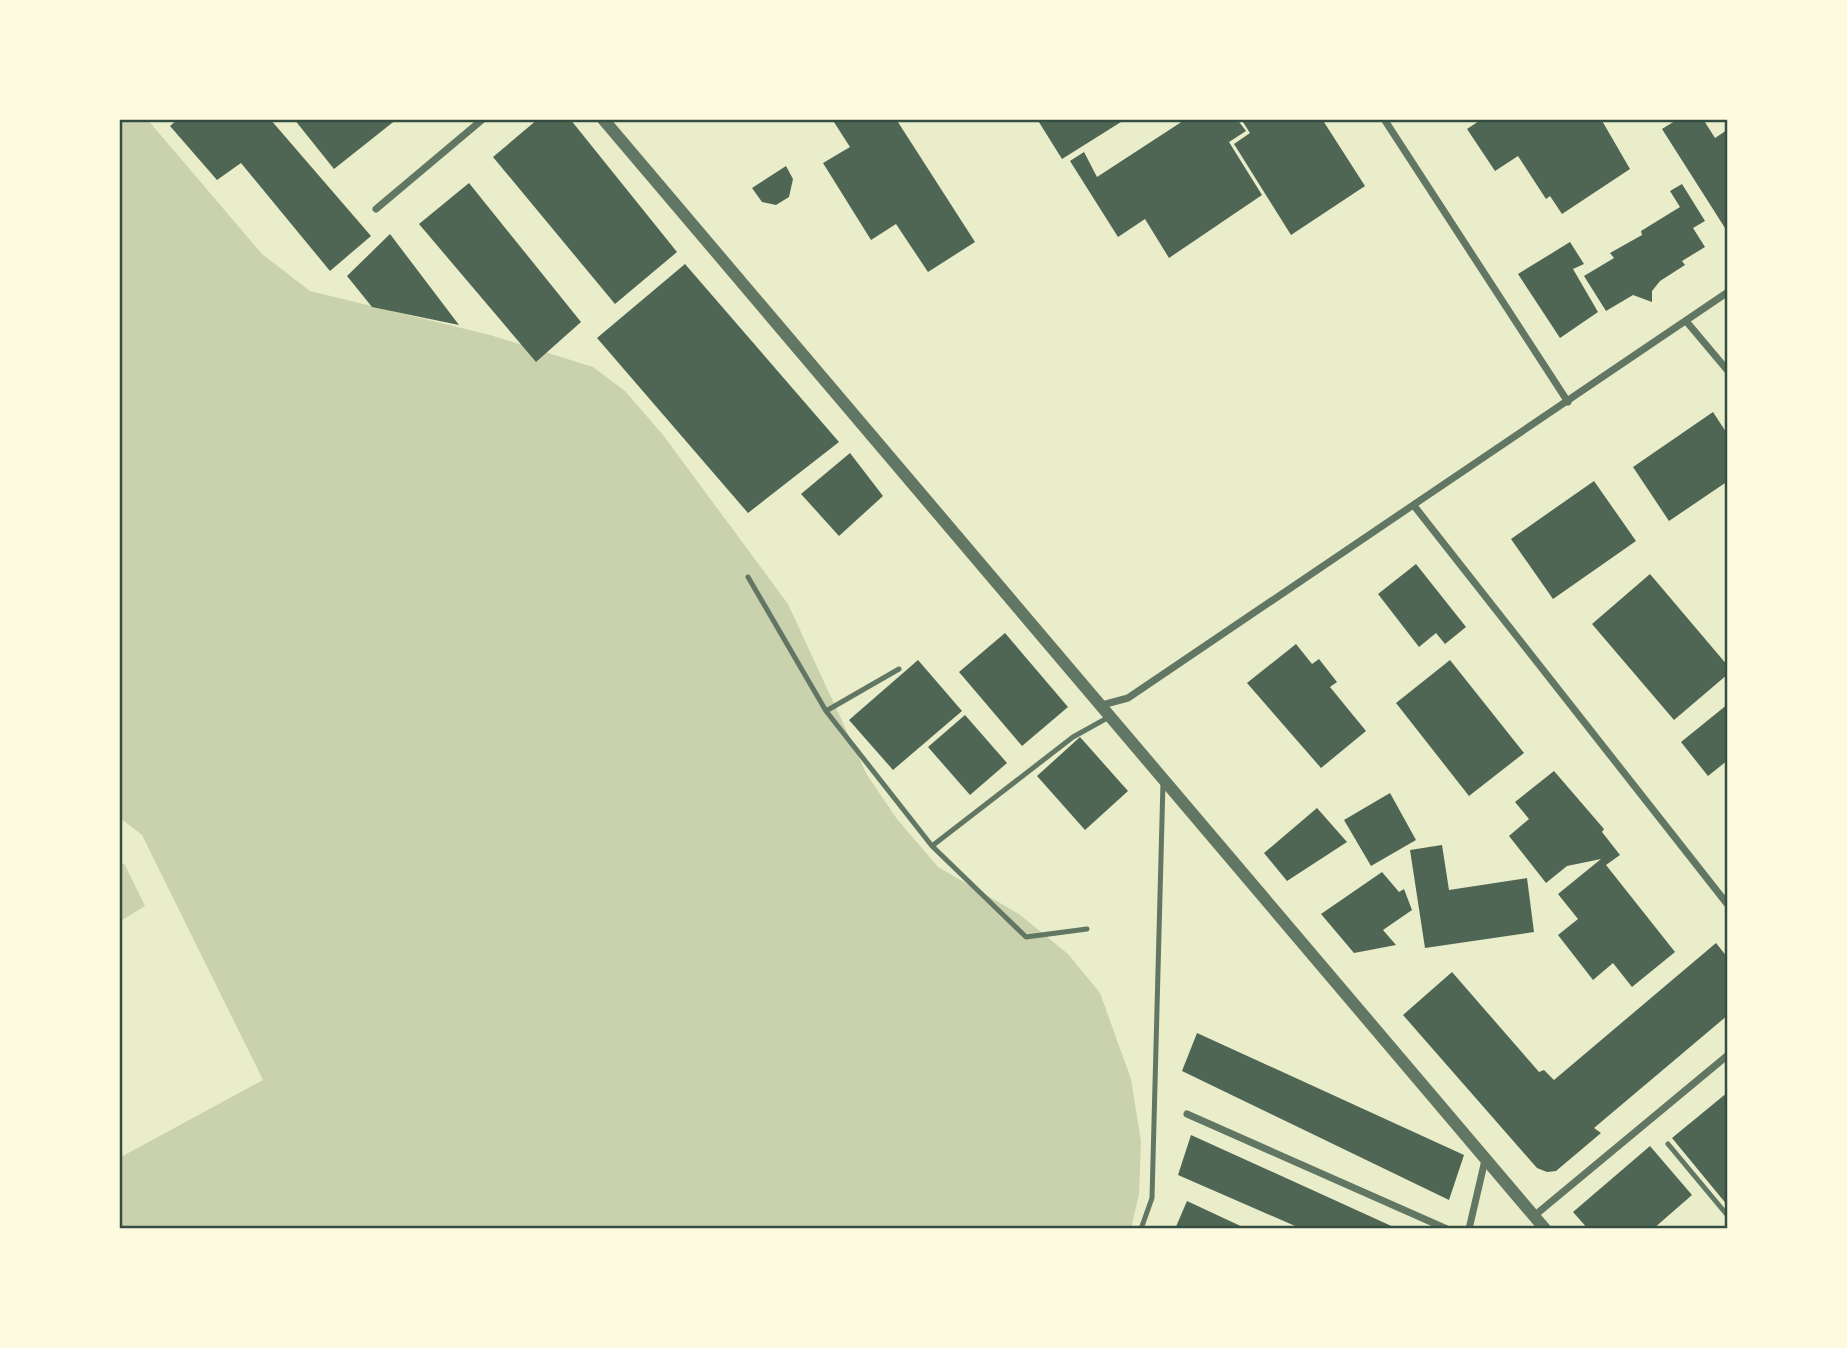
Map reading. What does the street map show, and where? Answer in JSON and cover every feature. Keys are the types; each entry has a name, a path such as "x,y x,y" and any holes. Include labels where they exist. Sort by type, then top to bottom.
{"street":[{"path":"376,209 483,119"},
{"path":"603,119 1545,1229"},
{"path":"1384,119 1568,402"},
{"path":"1102,705 1128,698 1415,507 1728,292"},
{"path":"1686,321 1728,372"},
{"path":"1415,507 1728,905"},
{"path":"1534,1216 1728,1055"},
{"path":"1187,1114 1447,1229"},
{"path":"1469,1229 1485,1159"}],"lane":[{"path":"748,577 826,711 932,846 1026,937 1087,929"},
{"path":"826,711 899,669"},
{"path":"932,846 1073,737 1112,716"},
{"path":"1142,1229 1152,1198 1163,778"},
{"path":"1668,1144 1728,1216"}],"green space":[{"path":"119,119 147,119 262,254 310,291 490,335 593,367 625,391 663,435 788,604 867,775 897,819 938,867 1019,914 1068,954 1100,993 1131,1079 1141,1141 1139,1194 1131,1229 119,1229 119,1158 263,1080 142,835 119,817"},
{"path":"119,861 125,865 145,906 119,922"}],"building":[{"path":"178,119 270,119 371,236 330,271 241,163 217,180 170,126"},
{"path":"294,119 397,119 334,169"},
{"path":"538,119 570,119 677,252 615,304 493,157"},
{"path":"832,119 896,119 975,242 928,272 896,224 871,240 823,163 850,147"},
{"path":"1037,119 1119,119 1121,122 1062,159"},
{"path":"1186,119 1237,119 1246,131 1229,142 1262,195 1169,258 1145,219 1118,237 1070,161 1084,152 1097,177"},
{"path":"1241,119 1322,119 1365,186 1291,235 1234,144 1250,133"},
{"path":"1482,119 1601,119 1630,169 1562,214 1550,196 1546,199 1518,156 1495,171 1467,129"},
{"path":"1678,119 1703,119 1715,138 1727,130 1728,132 1728,226 1725,228 1662,129"},
{"path":"786,166 793,179 789,197 776,205 762,202 752,188"},
{"path":"469,183 581,322 536,362 419,224"},
{"path":"1682,184 1705,221 1693,228 1705,247 1682,261 1685,265 1660,281 1652,291 1652,302 1633,295 1606,311 1584,276 1614,258 1610,253 1642,235 1641,231 1680,207 1670,191"},
{"path":"390,234 459,325 372,307 347,276"},
{"path":"1570,242 1584,264 1573,269 1598,312 1560,338 1518,274"},
{"path":"685,264 839,442 748,513 597,338"},
{"path":"1713,412 1728,435 1728,481 1669,521 1633,467"},
{"path":"850,453 883,496 839,536 801,494"},
{"path":"1594,481 1636,541 1553,599 1511,539"},
{"path":"1416,564 1466,627 1445,644 1436,633 1419,647 1378,594"},
{"path":"1650,574 1728,666 1728,674 1674,720 1592,624"},
{"path":"1005,633 1068,707 1022,746 959,672"},
{"path":"1296,644 1312,664 1319,659 1337,682 1330,687 1366,731 1321,768 1247,683"},
{"path":"918,660 962,711 893,770 849,720"},
{"path":"1450,660 1524,753 1469,796 1396,703"},
{"path":"1728,704 1728,760 1708,776 1681,742"},
{"path":"965,715 1007,763 970,795 928,747"},
{"path":"1080,737 1128,791 1085,830 1037,776"},
{"path":"1554,771 1604,829 1602,832 1620,855 1606,865 1675,952 1632,987 1613,963 1593,980 1558,935 1578,919 1558,894 1601,859 1567,866 1546,883 1509,836 1529,819 1515,802"},
{"path":"1390,793 1416,840 1371,866 1344,820"},
{"path":"1317,808 1347,842 1287,881 1264,853"},
{"path":"1442,845 1449,890 1527,878 1534,932 1425,948 1410,850"},
{"path":"1382,872 1399,892 1404,889 1412,910 1383,930 1396,945 1354,953 1321,914"},
{"path":"1716,943 1728,958 1728,1015 1594,1128 1601,1133 1556,1171 1547,1172 1537,1168 1403,1015 1452,972 1539,1072 1544,1070 1554,1080"},
{"path":"1197,1033 1464,1155 1449,1200 1182,1071"},
{"path":"1728,1092 1728,1206 1672,1138"},
{"path":"1191,1135 1398,1229 1302,1229 1178,1175"},
{"path":"1650,1146 1692,1195 1653,1229 1588,1229 1573,1212"},
{"path":"1187,1201 1247,1229 1175,1229"}]}
